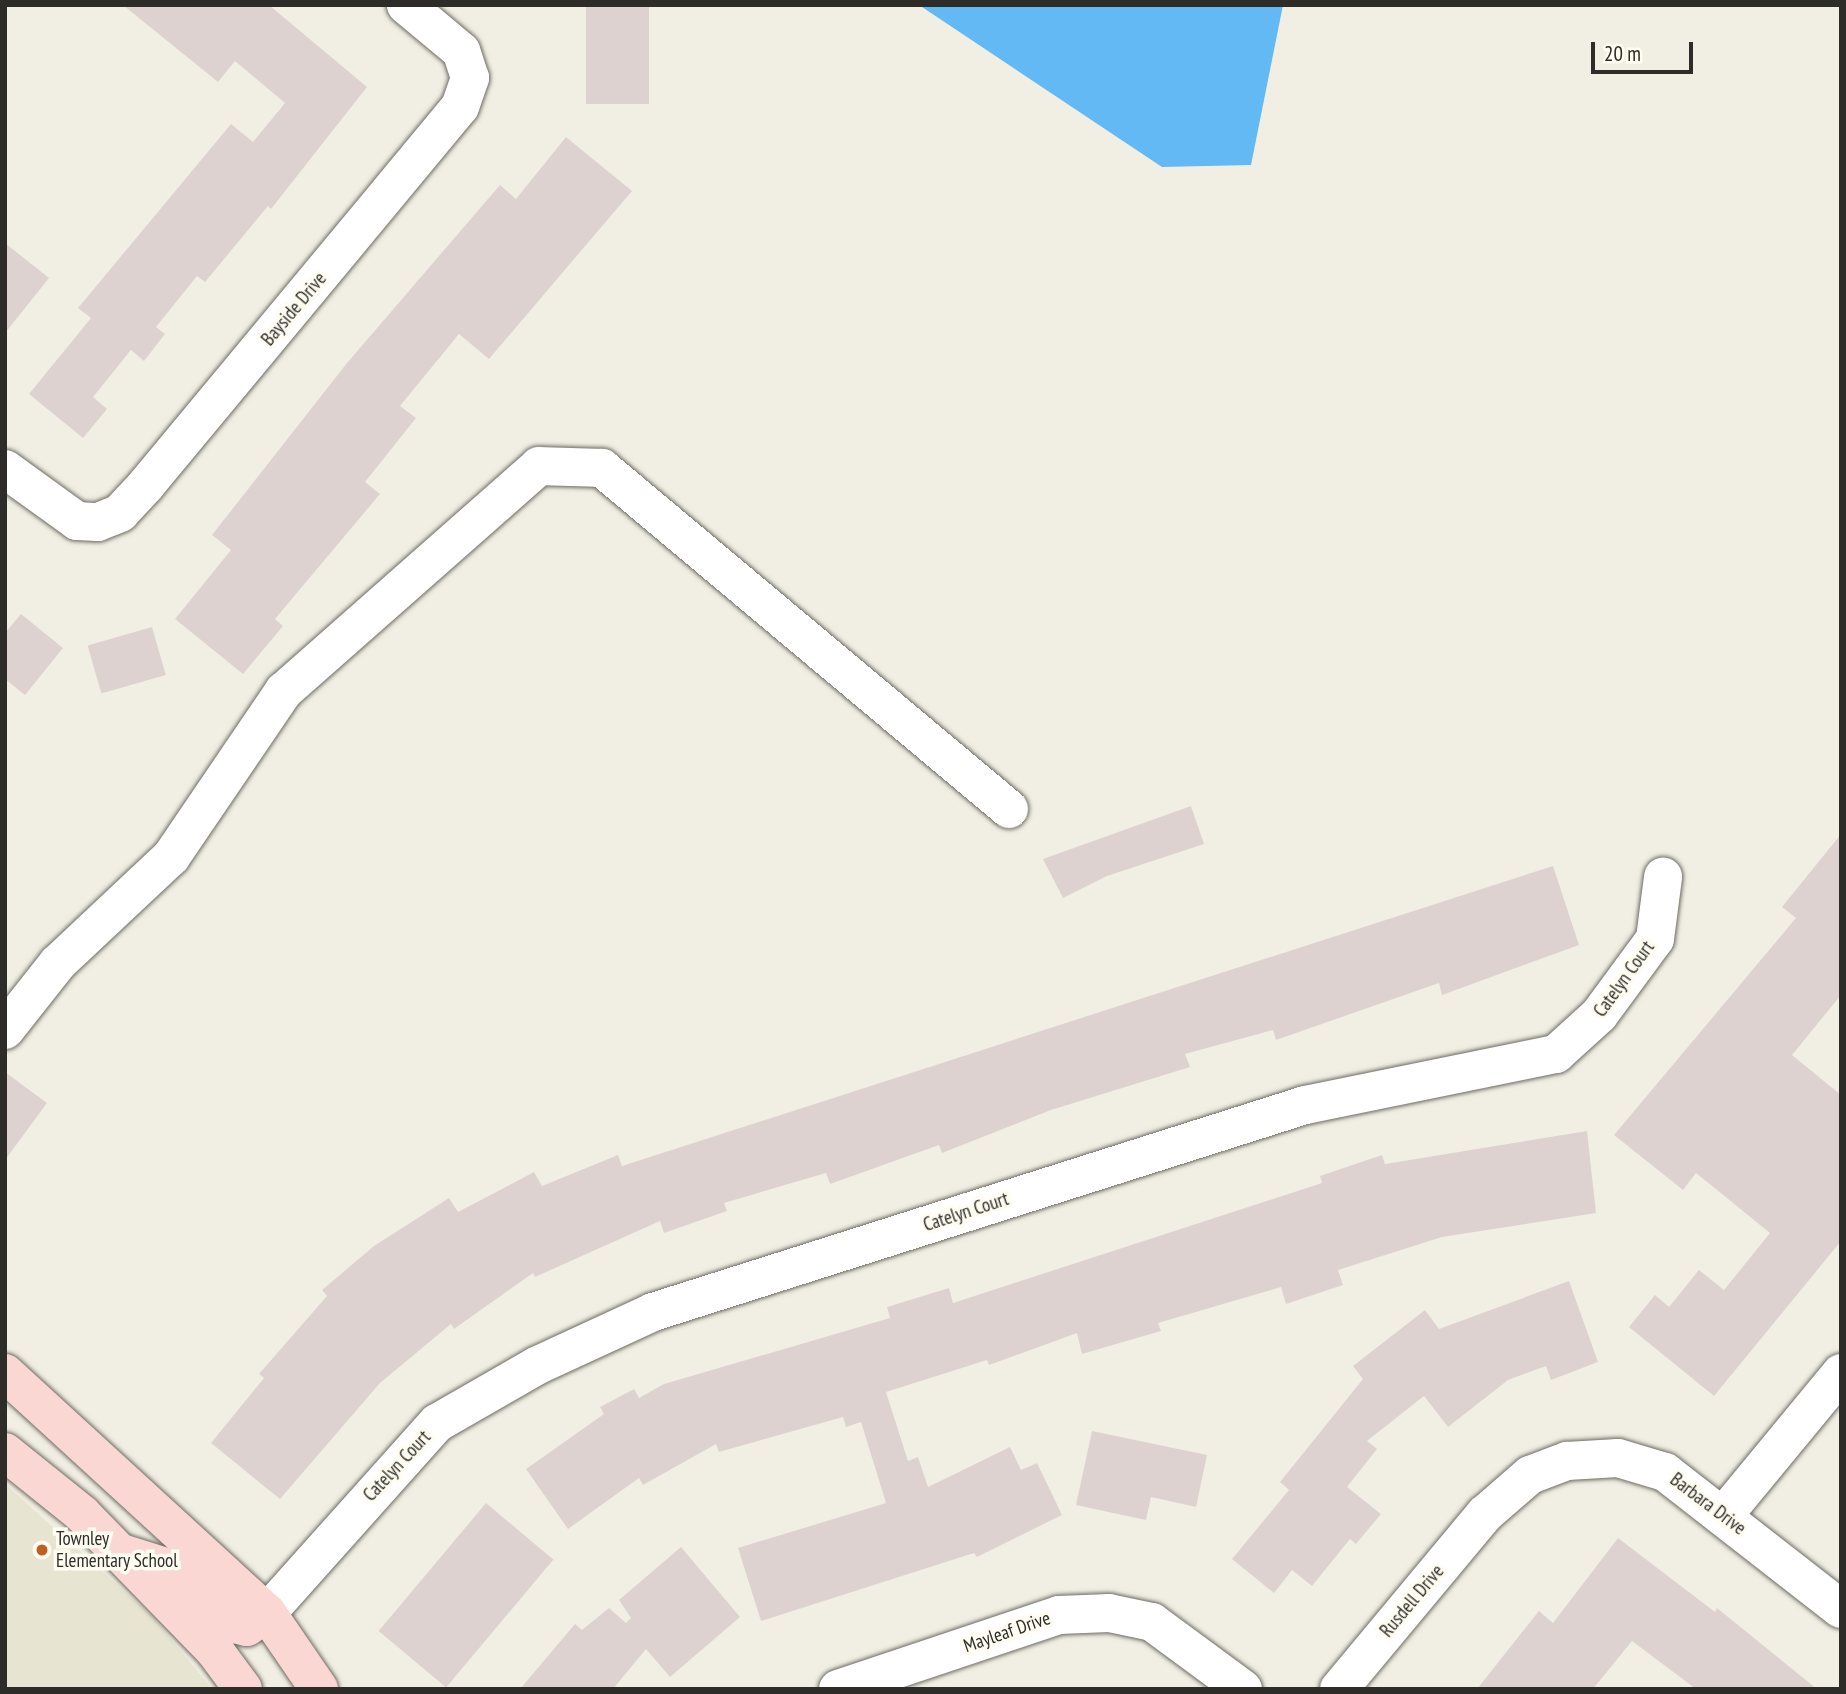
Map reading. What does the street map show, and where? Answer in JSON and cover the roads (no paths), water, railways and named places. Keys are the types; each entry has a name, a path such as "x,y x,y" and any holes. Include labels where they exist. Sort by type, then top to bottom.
{"main road":[{"path":"5,1373 267,1613 319,1689"},
{"path":"5,1452 120,1553 215,1651 243,1689"},
{"path":"120,1553 182,1572 234,1624 247,1627 267,1613"}],"street":[{"name":"Bayside Drive","path":"5,469 58,511 98,522 120,513 146,485 460,107 470,78 461,51 406,5"},
{"path":"5,1030 58,963 171,857 284,691 539,466 602,468 1009,809"},
{"name":"Catelyn Court","path":"267,1613 437,1423 536,1366 653,1312 1305,1105 1556,1054 1599,1015 1655,939 1663,877"},
{"path":"1724,1514 1841,1373"},
{"name":"Barbara Drive","path":"1485,1514 1530,1475 1567,1461 1618,1458 1665,1472 1724,1514 1841,1609"},
{"name":"Rusdell Drive","path":"1339,1689 1485,1514"},
{"name":"Mayleaf Drive","path":"838,1689 1059,1615 1109,1613 1152,1622 1243,1689"}],"water":[{"path":"919,5 1283,5 1251,165 1162,167"}],"place":[{"name":"Townley Elementary School","path":"42,1550"}]}
